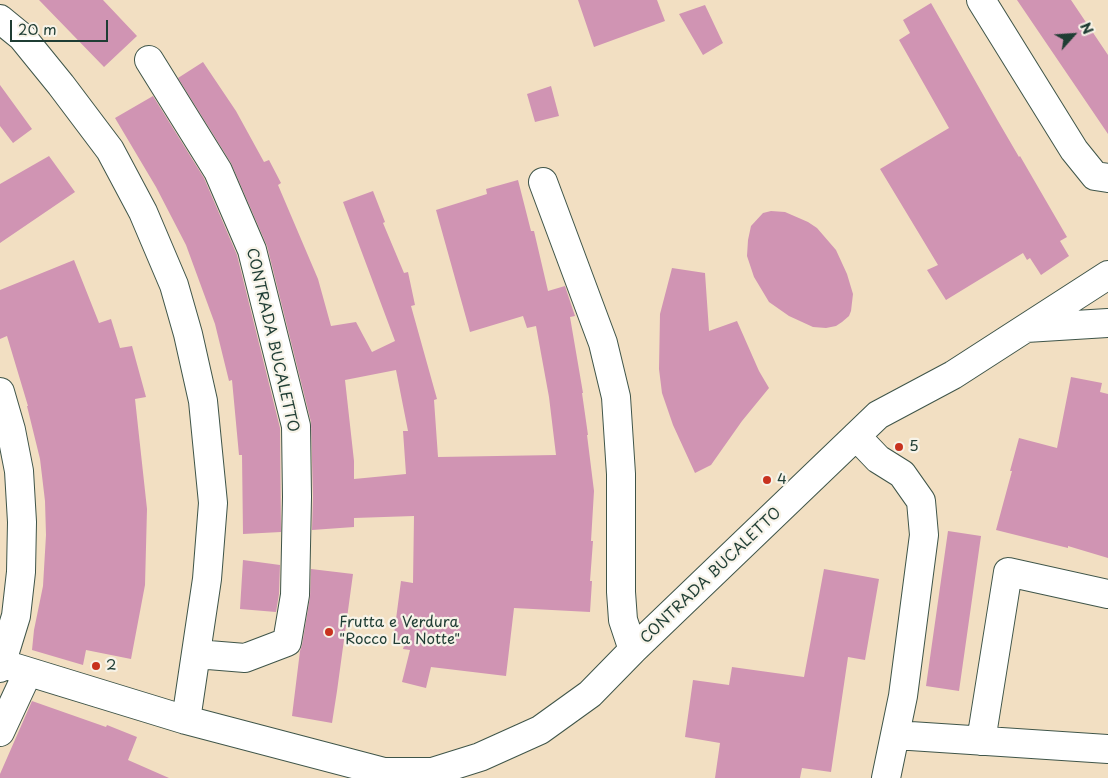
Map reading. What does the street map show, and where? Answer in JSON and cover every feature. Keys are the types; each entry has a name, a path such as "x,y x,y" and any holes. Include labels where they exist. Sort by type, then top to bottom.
{"street":[{"path":"981,0 1074,150 1095,176 1108,178"},
{"path":"0,19 22,37 110,150 143,212 174,285 188,334 203,401 213,503 207,579 186,720"},
{"name":"CONTRADA BUCALETTO","path":"149,60 218,171 252,250 296,426 295,595 287,642 245,658 196,654"},
{"path":"543,182 603,343 616,397 621,474 621,592 623,620 633,650"},
{"name":"CONTRADA BUCALETTO","path":"1,665 186,720 334,769 432,772 480,758 540,730 590,694 633,650 878,415 953,375 1108,275"},
{"path":"1025,328 1108,323"},
{"path":"0,392 11,430 19,470 22,522 21,572 16,616 1,665"},
{"path":"856,436 878,459 902,474 921,501 924,535 903,696 886,778"},
{"path":"981,741 1008,572 1108,594"},
{"path":"0,732 28,672"},
{"path":"895,735 1108,749"}],"building":[{"path":"39,0 103,0 137,36 104,67"},
{"path":"578,0 657,0 665,21 594,47"},
{"path":"1017,0 1071,0 1108,55 1108,134"},
{"path":"931,3 1067,237 1060,241 1069,256 1041,275 1030,258 1027,260 1023,253 946,300 927,270 938,265 880,169 949,128 899,40 910,33 903,20"},
{"path":"705,5 723,43 703,55 679,14"},
{"path":"203,62 236,111 264,162 269,160 281,183 278,185 318,279 331,326 356,322 372,352 395,341 343,202 373,191 385,222 383,223 404,273 408,272 415,305 411,306 437,399 434,400 438,457 556,455 549,397 536,326 527,328 523,316 470,332 436,210 487,194 486,189 518,180 531,231 534,231 548,291 565,286 575,316 570,317 583,393 594,491 591,541 593,541 590,612 514,608 506,676 431,667 426,688 402,682 410,650 403,649 405,643 393,642 401,581 413,583 414,516 354,518 354,527 312,530 311,422 267,246 231,163 178,78","holes":["396,370 408,431 403,431 406,474 354,479 354,461 345,380"]},
{"path":"0,85 32,129 13,143 0,126"},
{"path":"551,86 559,116 535,122 527,94"},
{"path":"153,96 204,178 237,255 280,428 281,532 243,534 242,455 239,455 232,380 229,381 215,324 186,245 156,187 115,118"},
{"path":"49,156 75,192 0,243 0,184"},
{"path":"771,211 785,212 808,222 817,228 836,250 847,274 853,294 849,316 836,326 826,328 813,327 789,316 769,302 754,277 747,256 751,226 763,213"},
{"path":"74,260 99,323 111,319 120,348 132,346 146,397 135,399 147,509 145,585 131,659 86,650 83,665 32,650 43,586 46,535 45,501 40,459 28,406 7,336 0,339 0,290"},
{"path":"672,268 705,273 709,331 737,321 759,371 769,388 742,421 711,465 695,473 673,425 662,393 659,369 660,314"},
{"path":"1071,377 1102,383 1100,392 1108,394 1108,558 1068,546 1068,548 996,530 1019,438 1057,448"},
{"path":"948,531 981,536 959,691 926,686"},
{"path":"243,560 280,565 276,612 240,609"},
{"path":"311,569 353,574 332,723 292,716 300,651 310,597"},
{"path":"824,569 879,579 865,660 848,657 831,772 802,768 800,778 715,778 720,743 685,737 693,680 729,685 732,667 804,677"},
{"path":"32,701 106,727 107,725 137,737 128,760 169,778 0,778 0,774"}],"place":[{"name":"5","path":"899,447"},
{"name":"4","path":"767,480"},
{"name":"Frutta e Verdura \"Rocco La Notte\"","path":"329,632"},
{"name":"2","path":"96,666"}]}
